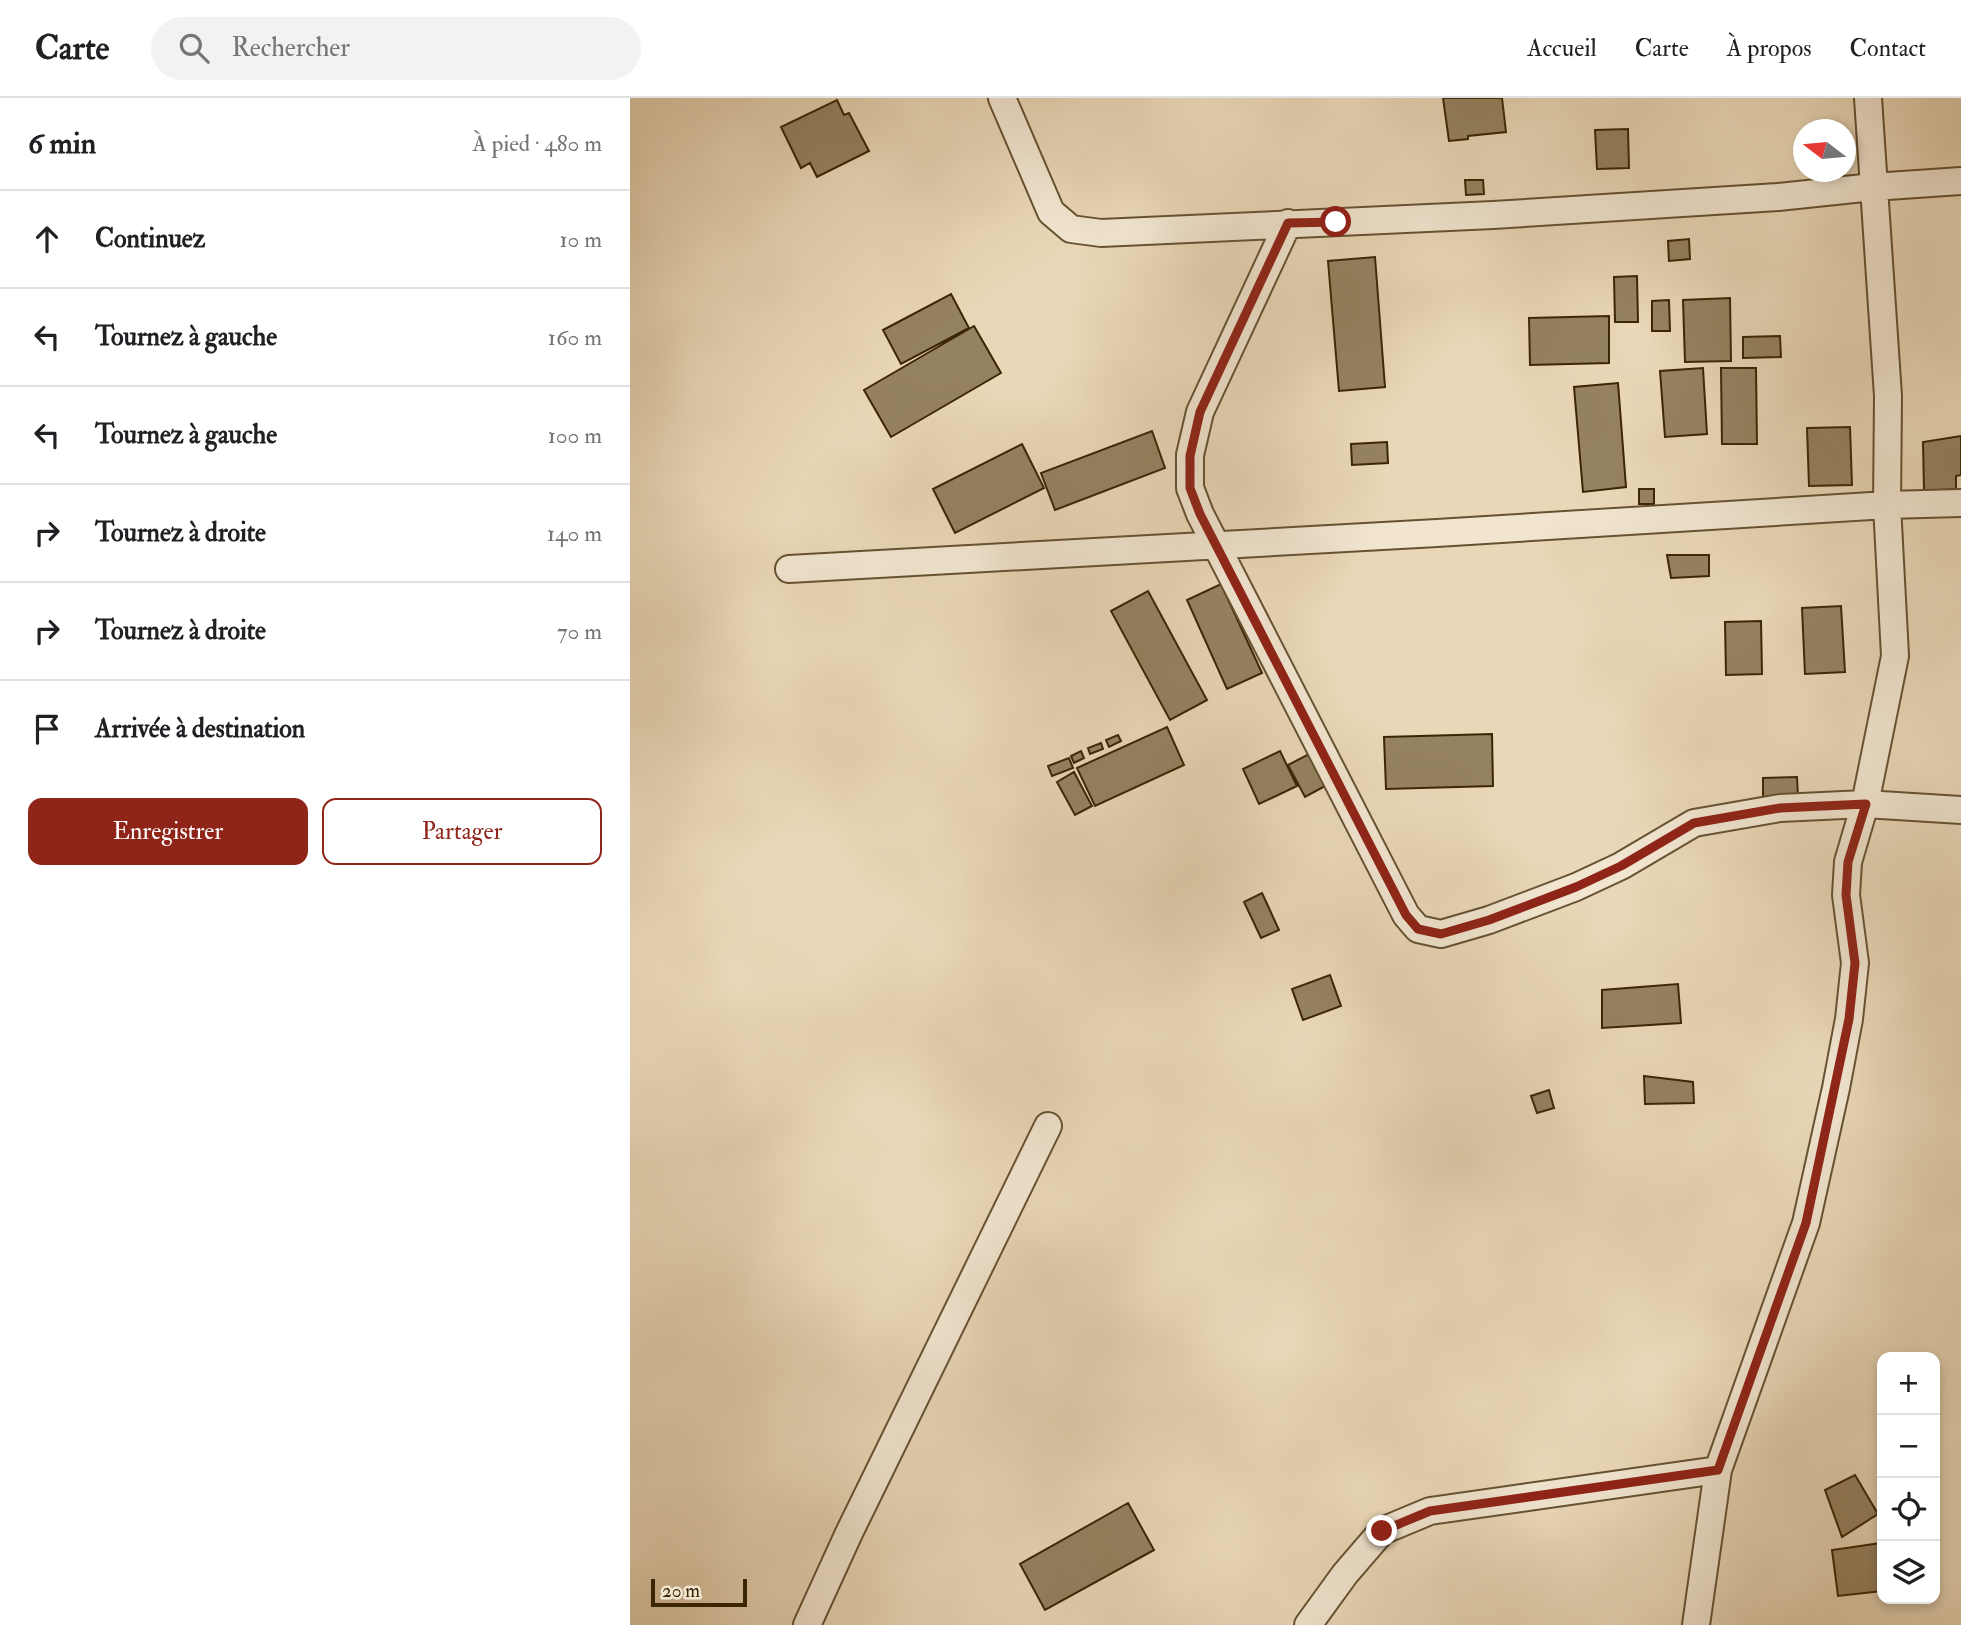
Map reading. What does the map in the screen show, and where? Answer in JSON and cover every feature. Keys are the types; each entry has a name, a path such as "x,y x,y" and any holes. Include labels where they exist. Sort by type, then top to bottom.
{"street":[{"path":"1002,98 1051,212 1071,229 1101,233 1493,215 1778,197 1961,181"},
{"path":"1696,1625 1718,1470 1806,1223 1849,1019 1855,963 1846,895 1848,862 1866,804 1895,656 1887,505 1888,396 1868,98"},
{"path":"1288,223 1200,412 1190,456 1190,488 1216,545 1406,915 1418,929 1441,934 1501,916 1621,866 1694,823 1780,808 1866,804 1961,810"},
{"path":"789,569 1887,505 1961,503"},
{"path":"807,1625 849,1533 1048,1126"},
{"path":"1308,1625 1345,1574 1382,1531 1430,1511 1718,1470"}],"building":[{"path":"1443,98 1502,98 1506,132 1449,141"},
{"path":"837,100 844,115 849,113 869,151 817,177 810,163 801,168 781,127"},
{"path":"1628,129 1629,168 1597,169 1595,130"},
{"path":"1465,180 1483,180 1484,194 1466,195"},
{"path":"1689,239 1690,259 1669,261 1668,241"},
{"path":"1375,257 1385,387 1339,391 1328,261"},
{"path":"1637,276 1638,322 1615,322 1614,277"},
{"path":"951,294 969,328 901,364 883,330"},
{"path":"1730,298 1731,361 1685,362 1683,300"},
{"path":"1669,300 1670,331 1652,331 1652,301"},
{"path":"1609,316 1609,363 1530,365 1529,318"},
{"path":"974,326 1001,373 891,437 864,390"},
{"path":"1780,336 1781,357 1743,358 1743,337"},
{"path":"1703,368 1707,434 1665,437 1660,371"},
{"path":"1721,368 1756,368 1757,444 1722,444"},
{"path":"1618,383 1626,487 1583,492 1574,387"},
{"path":"1850,427 1852,485 1809,486 1807,428"},
{"path":"1152,431 1165,468 1055,510 1041,473"},
{"path":"1961,436 1961,475 1956,476 1956,489 1924,491 1923,442"},
{"path":"1387,442 1388,463 1352,465 1351,444"},
{"path":"1022,444 1044,488 955,533 933,489"},
{"path":"1639,489 1654,489 1654,504 1639,504"},
{"path":"1667,555 1709,555 1709,576 1671,578"},
{"path":"1221,584 1262,673 1227,689 1187,600"},
{"path":"1148,591 1207,700 1170,720 1111,611"},
{"path":"1841,606 1845,672 1805,674 1802,608"},
{"path":"1761,621 1762,674 1726,675 1725,622"},
{"path":"1167,727 1184,765 1095,806 1077,768"},
{"path":"1492,734 1493,786 1386,789 1384,737"},
{"path":"1118,735 1121,741 1109,747 1106,740"},
{"path":"1101,743 1103,749 1090,754 1088,748"},
{"path":"1081,751 1084,758 1074,763 1071,756"},
{"path":"1280,751 1297,786 1259,804 1243,769"},
{"path":"1311,753 1327,785 1305,797 1288,765"},
{"path":"1069,758 1073,768 1052,776 1048,766"},
{"path":"1074,772 1092,806 1075,815 1057,782"},
{"path":"1797,777 1798,797 1763,798 1763,778"},
{"path":"1262,893 1279,930 1261,938 1244,902"},
{"path":"1330,975 1341,1006 1303,1020 1292,989"},
{"path":"1678,984 1681,1023 1602,1028 1602,990"},
{"path":"1644,1076 1693,1082 1694,1103 1645,1104"},
{"path":"1549,1090 1554,1108 1537,1113 1531,1096"},
{"path":"1855,1475 1877,1515 1842,1537 1825,1490"},
{"path":"1128,1503 1154,1550 1045,1610 1020,1564"},
{"path":"1877,1544 1877,1592 1838,1596 1832,1550"}],"route":[{"path":"1336,222 1288,223 1200,412 1190,456 1190,488 1200,514 1406,915 1418,929 1441,934 1489,920 1576,887 1621,866 1694,823 1780,808 1866,804 1848,862 1846,895 1855,963 1849,1019 1836,1088 1806,1223 1718,1470 1430,1511 1382,1531"}]}
